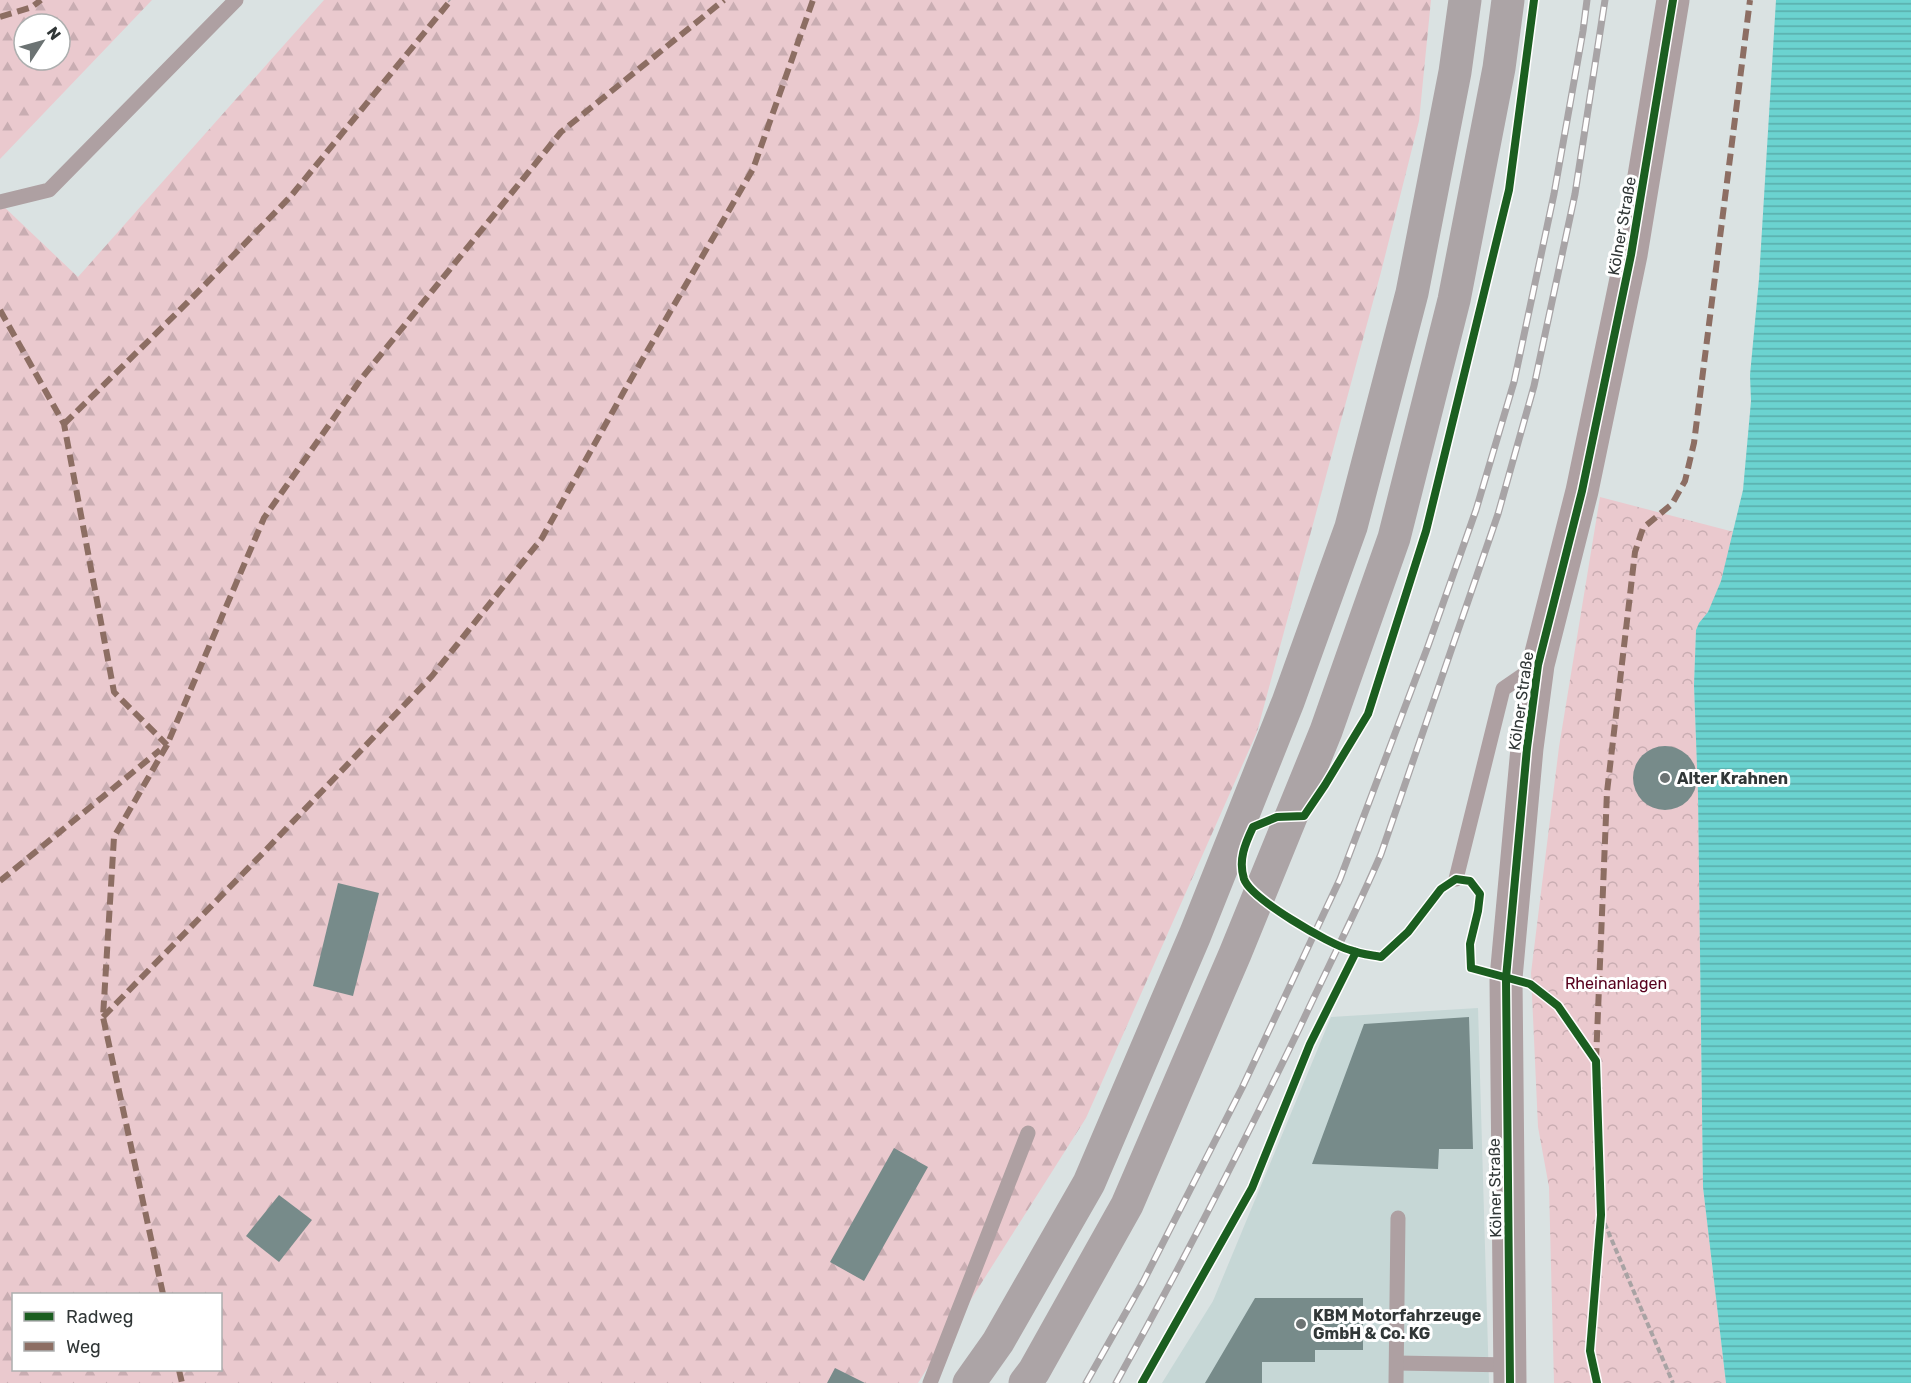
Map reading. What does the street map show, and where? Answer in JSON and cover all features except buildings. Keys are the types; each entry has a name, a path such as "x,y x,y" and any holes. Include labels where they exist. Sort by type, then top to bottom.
{"highway":[{"path":"969,1383 998,1342 1089,1183 1195,935 1288,702 1351,527 1412,293 1455,72 1465,0"},
{"path":"1026,1383 1127,1205 1235,954 1322,742 1394,538 1454,300 1499,68 1509,0"}],"street":[{"name":"Kölner Straße","path":"1510,1374 1506,978 1527,748 1538,665 1582,491 1631,255 1673,0"}],"lane":[{"path":"0,202 49,190 236,0"},
{"path":"1456,879 1503,690 1538,665"},
{"path":"930,1383 1028,1133"},
{"path":"1396,1383 1398,1218"},
{"path":"1397,1363 1510,1374"}],"path":[{"path":"1601,1215 1673,1383"}],"shaded area":[{"path":"1478,1008 1489,1383 1162,1383 1213,1301 1331,1017"}],"green space":[{"path":"0,0 152,0 0,159"},
{"path":"324,0 1431,0 1419,121 1381,272 1257,732 1086,1118 918,1383 0,1383 0,203 78,277"},
{"name":"Rheinanlagen","path":"1600,497 1734,532 1717,591 1709,610 1696,630 1694,685 1698,794 1703,1186 1726,1383 1554,1383 1549,1187 1538,1127 1531,973 1559,747"}],"water":[{"path":"1776,0 1911,0 1911,1383 1726,1383 1703,1187 1698,794 1694,685 1696,630 1708,612 1721,581 1743,490 1751,401 1750,375 1759,279"}],"railway":[{"path":"1086,1383 1143,1282 1242,1088 1340,879 1428,646 1476,510 1514,382 1554,194 1587,0"},
{"path":"1116,1383 1256,1117 1381,854 1498,514 1534,386 1575,194 1605,0"}],"marked path":[{"path":"0,17 32,7 41,0"},
{"path":"64,424 191,299 291,196 451,0"},
{"path":"163,1293 103,1017 114,837 167,745 264,518 361,379 561,132 724,0"},
{"path":"103,1017 432,676 542,538 753,169 813,0"},
{"path":"1596,1060 1607,792 1635,552 1643,528 1672,504 1685,481 1694,443 1750,0"},
{"path":"0,310 64,424 114,692 167,745"},
{"path":"0,881 160,750"},
{"path":"179,1371 182,1383"}],"cycle path":[{"path":"1534,0 1509,190 1426,531 1368,714 1304,816 1277,817 1253,827 1245,846 1242,872 1250,888 1292,920 1340,946 1381,957 1408,932 1441,889 1456,879 1470,881 1480,894 1470,944 1471,968 1530,984 1558,1006 1596,1061 1601,1215 1590,1351 1597,1383"},
{"path":"1510,1383 1506,978 1527,748 1538,665 1582,491 1631,255 1673,0"},
{"path":"1142,1383 1252,1188 1310,1044 1356,952"}],"place":[{"name":"Alter Krahnen","path":"1665,778"},
{"name":"KBM Motorfahrzeuge GmbH & Co. KG","path":"1301,1324"}]}
